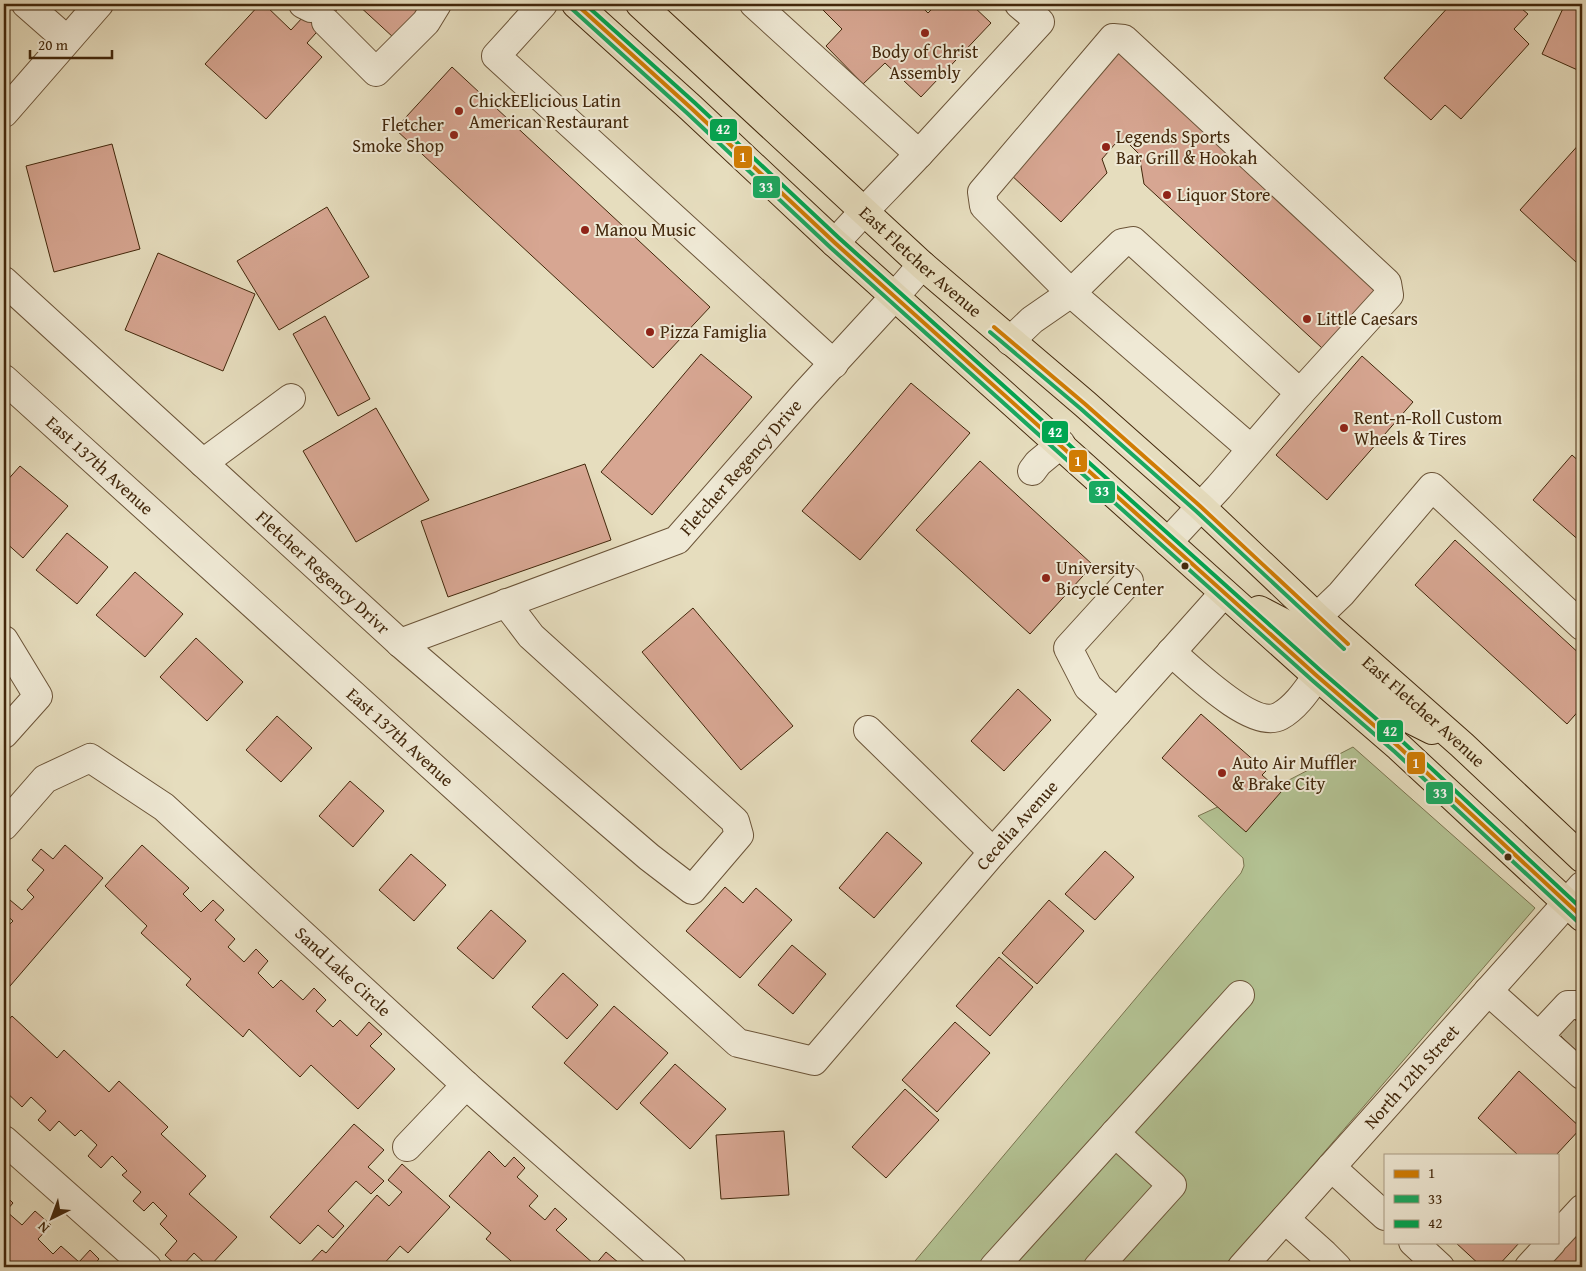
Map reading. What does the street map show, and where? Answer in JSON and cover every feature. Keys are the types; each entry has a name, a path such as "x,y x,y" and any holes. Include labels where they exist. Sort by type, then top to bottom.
{"main road":[{"path":"576,4 835,243 1061,444 1224,593 1577,902"},
{"name":"East Fletcher Avenue","path":"647,6 922,264 1200,506 1317,617 1462,745 1582,858"},
{"path":"1224,593 1303,632 1392,710 1462,745"}],"street":[{"path":"26,4 67,40"},
{"path":"313,11 376,72 426,22 437,4"},
{"path":"544,4 496,56 834,364"},
{"path":"754,4 918,154"},
{"path":"835,243 863,210 888,188 1040,22 1019,4"},
{"path":"4,114 67,40 93,6"},
{"path":"1168,542 1389,295 1387,283 1124,39 1113,38 982,192 984,206 1071,293 1251,449"},
{"path":"1010,341 1032,320 1071,293 1122,242 1133,241 1300,393"},
{"name":"Fletcher Regency Drive","path":"400,643 677,540 922,264"},
{"name":"Fletcher Regency Drivr","path":"4,281 400,643 649,857 692,890 739,835 735,821 531,636 506,603"},
{"name":"East 137th Avenue","path":"4,379 738,1043 814,1062"},
{"path":"203,463 291,398"},
{"path":"1032,471 1038,463 1061,444"},
{"path":"1317,617 1340,594 1432,487 1582,626"},
{"path":"1117,713 1088,687 1068,648 1129,581"},
{"name":"Cecelia Avenue","path":"814,1062 993,852 1224,593"},
{"path":"4,640 38,696 4,734"},
{"path":"1172,652 1230,702 1263,718 1279,717 1298,700 1317,676"},
{"path":"868,730 993,852"},
{"name":"Sand Lake Circle","path":"4,826 45,778 90,758 164,807 466,1085 672,1267"},
{"name":"North 12th Street","path":"1242,1267 1488,991 1577,902"},
{"path":"1488,991 1567,1055"},
{"path":"994,1267 1240,995"},
{"path":"1567,1055 1568,1005 1582,1006"},
{"path":"406,1147 466,1085"},
{"path":"1098,1267 1172,1185 1115,1133"},
{"path":"4,1140 146,1267"},
{"path":"1331,1167 1384,1215"},
{"path":"1558,1235 1582,1209"},
{"path":"1284,1219 1337,1267"},
{"path":"1415,1244 1440,1267"},
{"path":"1529,1267 1550,1244"}],"green space":[{"path":"1353,747 1535,908 1223,1267 910,1267 1241,873 1244,866 1243,858 1198,816 1235,799 1289,780"}],"building":[{"path":"260,4 264,4 291,30 315,4 342,4 307,43 322,57 266,119 205,64"},
{"path":"357,4 419,4 422,7 394,38"},
{"path":"817,4 919,4 928,13 937,4 971,4 991,23 921,97 885,63 863,84 826,46 842,29"},
{"path":"1268,4 1345,4 1345,9 1268,8"},
{"path":"1451,4 1516,4 1528,14 1514,29 1529,44 1461,119 1445,105 1431,120 1384,78"},
{"path":"1565,4 1582,4 1582,72 1542,54"},
{"path":"1121,48 1380,287 1322,348 1144,184 1139,154 1128,143 1115,144 1102,159 1107,173 1061,222 1008,172"},
{"path":"452,67 710,307 653,368 395,129"},
{"path":"1582,141 1582,257 1577,263 1520,210"},
{"path":"112,144 140,249 54,272 26,166"},
{"path":"327,207 369,277 279,330 237,261"},
{"path":"158,253 255,294 223,371 125,330"},
{"path":"325,316 370,399 338,416 293,334"},
{"path":"701,354 752,397 652,515 601,472"},
{"name":"Rent-n-Roll Custom Wheels & Tires","path":"1362,356 1413,402 1327,500 1276,455"},
{"path":"911,383 970,433 860,560 802,511"},
{"path":"376,408 429,500 356,542 303,451"},
{"path":"1572,455 1582,464 1582,543 1533,500"},
{"path":"980,461 1093,565 1030,634 916,530"},
{"path":"585,464 611,540 448,597 421,521"},
{"path":"20,466 68,506 23,558 4,541 4,484"},
{"path":"67,533 108,567 77,604 36,570"},
{"path":"1455,540 1582,656 1582,707 1567,724 1415,585"},
{"path":"135,572 183,614 145,657 96,615"},
{"path":"693,608 793,726 741,770 642,652"},
{"path":"196,638 243,682 207,721 160,677"},
{"path":"1018,689 1051,720 1004,771 971,741"},
{"name":"Auto Air Muffler & Brake City","path":"1201,714 1266,771 1262,775 1281,792 1246,832 1162,758"},
{"path":"277,716 312,748 281,782 246,750"},
{"path":"350,781 384,811 353,847 319,816"},
{"path":"887,832 922,863 874,918 839,888"},
{"path":"65,845 103,878 4,993 4,930 13,921 4,913 4,907 10,900 22,910 34,897 27,890 44,870 32,860 41,849 53,859"},
{"path":"142,845 189,888 183,894 201,912 213,900 224,910 215,920 235,939 228,947 244,962 256,949 268,961 258,973 273,988 281,980 303,1000 314,988 326,1000 316,1011 333,1027 340,1020 357,1036 369,1022 382,1034 370,1046 395,1069 358,1109 311,1065 300,1077 249,1029 243,1037 186,985 191,979 141,933 147,926 105,886"},
{"path":"1105,851 1134,877 1095,920 1065,894"},
{"path":"411,854 446,885 414,921 379,890"},
{"path":"725,887 743,903 756,888 792,920 740,978 686,931"},
{"path":"1049,900 1084,931 1037,984 1002,953"},
{"path":"491,910 526,941 493,979 457,948"},
{"path":"792,945 826,974 793,1014 758,985"},
{"path":"999,957 1033,987 990,1036 956,1006"},
{"path":"563,973 598,1005 567,1039 532,1007"},
{"path":"614,1006 668,1053 617,1110 564,1063"},
{"path":"1582,1013 1582,1056 1561,1036"},
{"path":"12,1016 57,1058 64,1050 109,1092 119,1081 168,1127 161,1134 206,1176 189,1194 237,1237 209,1267 194,1253 181,1267 178,1267 165,1255 177,1241 160,1224 167,1216 153,1202 144,1211 133,1201 141,1192 122,1175 127,1171 112,1156 101,1168 88,1156 97,1145 81,1130 75,1136 59,1121 50,1131 38,1120 46,1111 31,1097 22,1107 4,1090 4,1025"},
{"path":"955,1022 990,1053 937,1112 902,1080"},
{"path":"675,1064 726,1109 690,1149 640,1103"},
{"path":"1519,1071 1581,1128 1557,1154 1517,1154 1478,1118"},
{"path":"905,1089 939,1120 886,1178 852,1147"},
{"path":"354,1124 384,1150 368,1167 384,1181 371,1194 356,1181 328,1211 344,1226 333,1238 318,1225 300,1244 270,1217"},
{"path":"784,1131 789,1195 721,1199 716,1135"},
{"path":"489,1151 505,1167 514,1157 525,1168 517,1177 538,1196 529,1206 545,1220 555,1208 567,1219 556,1230 595,1265 606,1252 619,1263 615,1267 518,1267 486,1239 491,1233 449,1196"},
{"path":"402,1164 450,1207 408,1253 400,1246 381,1267 306,1267 322,1250 326,1253 377,1195 389,1206 402,1192 388,1180"},
{"path":"4,1194 13,1203 6,1211 22,1225 35,1211 51,1225 38,1239 53,1254 61,1246 79,1262 90,1250 99,1259 92,1267 4,1267"},
{"path":"1568,1229 1582,1242 1582,1267 1532,1267 1554,1244 1558,1244 1558,1240"},
{"path":"1457,1244 1518,1244 1497,1267 1482,1267"}],"tunnel":[{"path":"1568,1042 1582,1027"}],"transit line":[{"name":"1","path":"576,4 691,108 835,243 1317,676 1399,747 1582,917"},
{"name":"42","path":"585,4 695,103 839,238 1321,671 1403,742 1582,909"},
{"name":"33","path":"572,9 687,113 831,248 1313,681 1395,752 1578,922"},
{"name":"1","path":"994,327 1085,404 1200,506 1348,644"},
{"name":"33","path":"990,332 1081,409 1196,511 1344,649"}],"place":[{"name":"Body of Christ Assembly","path":"925,33"},
{"name":"ChickEElicious Latin American Restaurant","path":"459,111"},
{"name":"Fletcher Smoke Shop","path":"454,135"},
{"name":"Legends Sports Bar Grill & Hookah","path":"1106,147"},
{"name":"Liquor Store","path":"1167,195"},
{"name":"Manou Music","path":"585,230"},
{"name":"Little Caesars","path":"1307,319"},
{"name":"Pizza Famiglia","path":"650,332"},
{"name":"Rent-n-Roll Custom Wheels & Tires","path":"1344,428"},
{"name":"University Bicycle Center","path":"1046,578"},
{"name":"Auto Air Muffler & Brake City","path":"1222,773"}]}
